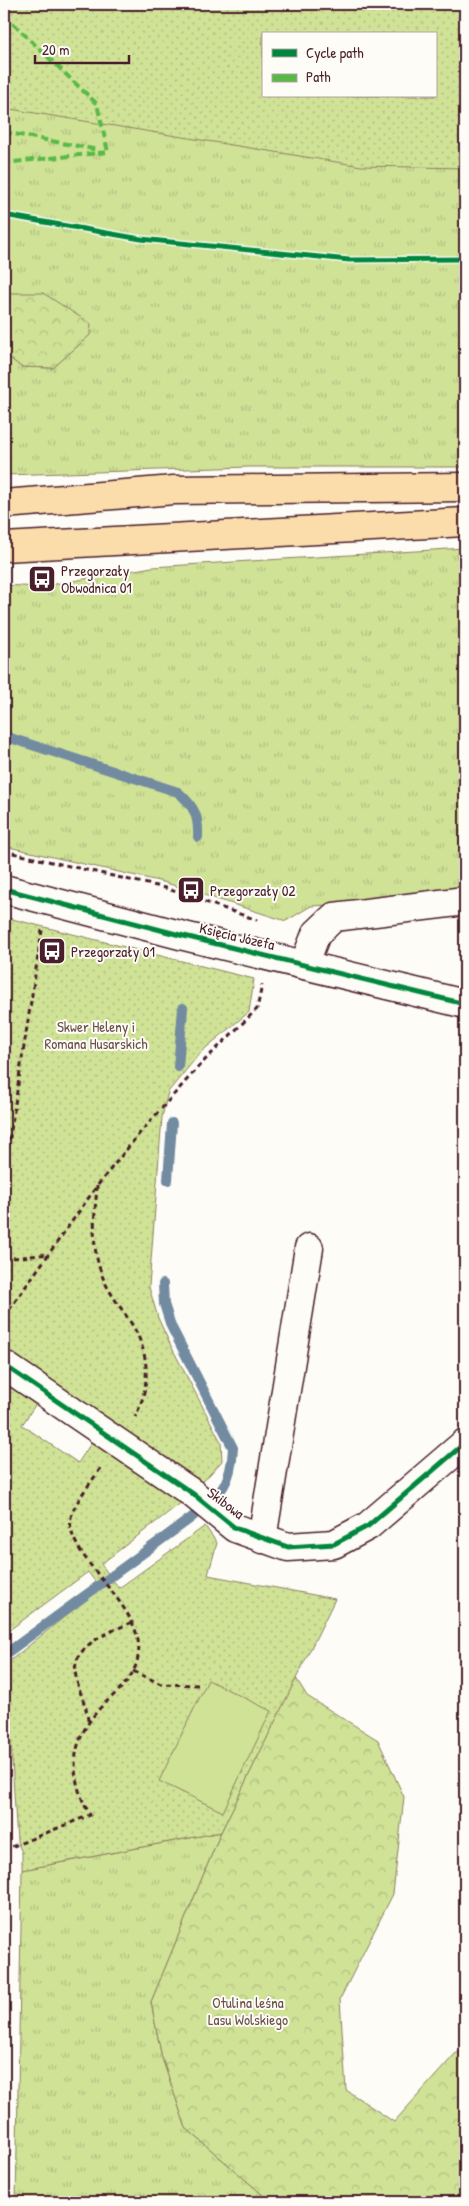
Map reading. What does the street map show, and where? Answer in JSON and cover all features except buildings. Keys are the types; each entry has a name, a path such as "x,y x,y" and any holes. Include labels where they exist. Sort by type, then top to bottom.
{"main road":[{"path":"4,504 174,490 465,487"},
{"path":"4,547 465,522"}],"street":[{"name":"Księcia Józefa","path":"4,889 180,935 465,1004"},
{"path":"304,965 316,934 334,917 465,901"},
{"path":"262,1539 310,1248"},
{"name":"Skibowa","path":"4,1365 192,1493 235,1528 288,1547 334,1544 368,1526 465,1443"}],"path":[{"path":"4,851 165,888 258,921"},
{"path":"4,1175 43,922"},
{"path":"4,1317 96,1186 199,1066 258,1009 264,976"},
{"path":"4,1850 90,1815 81,1799 75,1780 74,1765 80,1740 88,1722 118,1692 133,1671 139,1644 132,1622 95,1569 78,1549 72,1534 72,1512 119,1443 142,1403 147,1369 140,1338 109,1293 99,1266 94,1235 96,1186"},
{"path":"4,1259 49,1254"},
{"path":"88,1722 87,1706 76,1677 79,1656 91,1643 132,1622"},
{"path":"133,1671 161,1684 198,1685"}],"green space":[{"path":"4,4 465,4 465,467 249,467 4,475 4,353 21,367 53,368 90,335 9,293 4,301"},
{"path":"4,4 465,4 465,168 361,166 4,108"},
{"path":"9,293 43,293 91,324 90,335 53,368 21,367 4,353 4,301"},
{"path":"465,548 465,897 311,906 286,921 163,882 4,846 4,585 39,587 152,567"},
{"name":"Skwer Heleny i Romana Husarskich","path":"4,917 254,979 249,1012 201,1052 168,1092 162,1117 149,1287 158,1318 171,1346 221,1442 222,1461 199,1486 4,1351"},
{"path":"4,1376 39,1399 22,1425 78,1463 95,1437 182,1502 101,1564 119,1588 205,1526 217,1543 208,1575 335,1599 221,1832 22,1870 22,1853 17,1841 6,1664 100,1588 88,1572 4,1634"},
{"name":"Otulina leśna Lasu Wolskiego","path":"296,1678 307,1696 378,1740 404,1797 393,1894 340,1999 346,2090 394,2122 455,2054 465,2049 465,2202 271,2202 186,2128 162,2058 151,2002 221,1832"},
{"path":"208,1680 271,1711 223,1812 159,1781"},
{"path":"221,1832 151,2002 162,2058 186,2128 271,2202 16,2202 22,1870"}],"waterway":[{"path":"4,736 178,792 192,807 198,823 198,837"},
{"path":"178,1067 183,1008"},
{"path":"168,1180 172,1123"},
{"path":"4,1655 191,1518 222,1489 230,1472 233,1448 171,1326 164,1304 163,1284"}],"marked path":[{"path":"4,15 97,104 108,152 4,163"},
{"path":"4,132 98,150"}],"cycle path":[{"path":"4,215 141,239 349,260 465,259"},
{"path":"4,889 180,935 465,1004"},
{"path":"4,1365 192,1493 235,1528 288,1547 334,1544 368,1526 465,1443"}],"place":[{"name":"Przegorzały Obwodnica 01","path":"42,579"},
{"name":"Przegorzały 02","path":"191,890"},
{"name":"Przegorzały 01","path":"52,951"}]}
